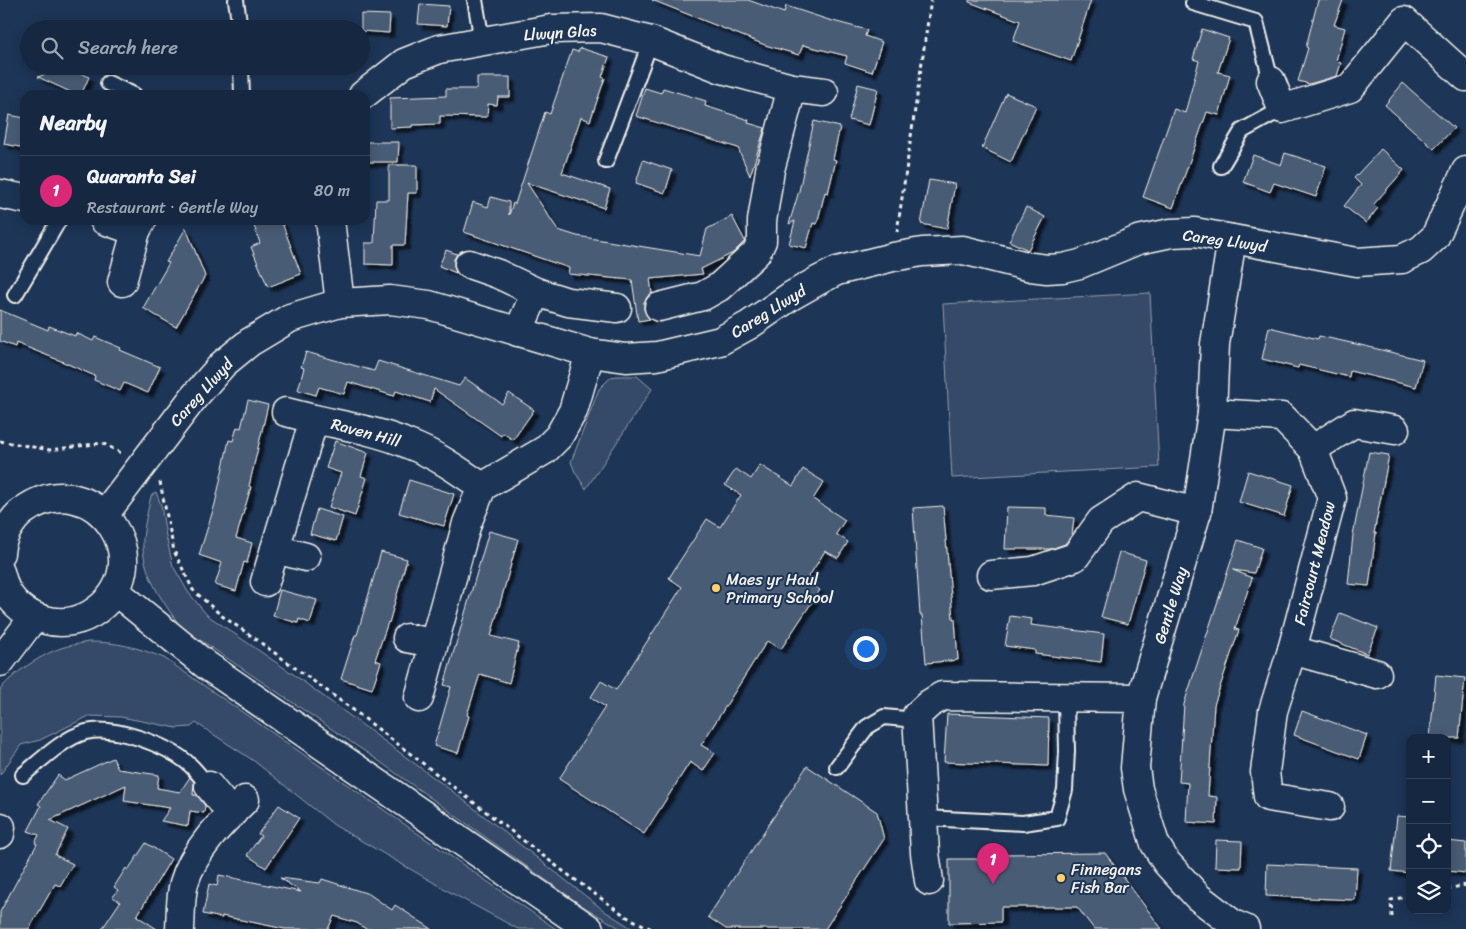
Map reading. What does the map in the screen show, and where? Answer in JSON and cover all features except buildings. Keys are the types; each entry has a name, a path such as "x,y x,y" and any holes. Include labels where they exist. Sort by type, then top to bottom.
{"street":[{"path":"1271,81 1282,109 1350,88 1399,11 1466,77"},
{"name":"Llwyn Glas","path":"369,90 404,62 439,49 551,29 602,28 651,41 722,69 792,88 824,92"},
{"path":"659,307 703,296 719,287 756,253 762,241 762,221 770,170 792,88"},
{"name":"Careg Llwyd","path":"104,515 194,397 223,364 250,342 290,318 340,303 390,300 429,304 590,353 626,358 657,356 720,341 749,325 791,296 837,271 922,252 963,250 1047,269 1063,268 1080,264 1138,240 1170,233 1195,232 1357,262 1402,259 1421,250 1435,237 1466,171"},
{"path":"0,194 20,198"},
{"path":"122,282 139,225"},
{"path":"331,225 340,303"},
{"name":"Gentle Way","path":"1232,239 1214,344 1212,412 1197,512 1141,698 1135,768 1138,788 1154,844 1166,862 1198,897 1232,924 1245,929"},
{"path":"469,264 498,274 536,292 568,302 617,308"},
{"path":"518,332 536,292"},
{"path":"419,698 420,641 482,487 544,450 558,436 573,411 590,353"},
{"path":"286,412 314,419"},
{"name":"Faircourt Meadow","path":"1212,412 1282,417 1313,449 1332,498 1292,650 1273,711 1265,772 1268,797 1330,807"},
{"name":"Raven Hill","path":"265,582 314,419 379,434 408,444 445,462 482,487"},
{"path":"1313,449 1354,423 1395,430"},
{"path":"991,575 1033,571 1075,557 1102,521 1138,497 1197,512"},
{"path":"0,553 0,544 8,514 50,498 71,498 86,503 104,515 117,532 123,553 123,570 114,591 102,607 83,618 67,622 51,622 34,617 20,607 6,590 0,572"},
{"path":"275,548 306,557"},
{"path":"114,591 206,665 589,929"},
{"path":"0,662 34,617"},
{"path":"1292,650 1377,674"},
{"path":"929,881 925,853 917,715 929,704 942,696 1141,698"},
{"path":"180,929 184,882 214,830 238,807 209,786"}],"lane":[{"path":"236,0 239,20"},
{"path":"475,0 482,41"},
{"path":"1193,2 1256,22 1271,81"},
{"path":"606,161 651,41"},
{"path":"241,75 242,90"},
{"path":"108,83 123,90"},
{"path":"1221,166 1242,131 1282,109"},
{"path":"15,295 55,225"},
{"path":"924,818 1023,823 1057,818 1065,790 1067,751 1066,698"},
{"path":"837,767 867,727 884,718 905,719 917,715"},
{"path":"23,775 70,738 86,731 110,731 146,740 173,752 190,764 209,786"}],"path":[{"path":"893,257 931,0"},
{"path":"0,441 50,450 102,442 158,475 174,551 193,590 222,616 356,712 563,871 626,917 652,929"},
{"path":"1451,888 1466,885"},
{"path":"1392,917 1391,900 1406,897"}],"shaded area":[{"path":"1150,293 1159,467 952,478 943,304"},
{"path":"637,376 652,389 586,489 571,462 599,389 611,377"},
{"path":"156,492 161,505 173,566 188,592 207,615 293,674 452,791 606,912 633,929 621,929 581,905 376,759 181,627 154,586 145,563 143,551 144,528 151,496"},
{"path":"88,642 127,646 164,658 556,929 518,929 455,895 334,825 254,761 196,723 191,727 177,728 121,717 89,716 40,740 21,745 0,775 0,690 19,671 45,655 64,647"}],"place":[{"name":"Maes yr Haul Primary School","path":"716,588"},
{"name":"Finnegans Fish Bar","path":"1061,878"},
{"name":"Quaranta Sei","path":"993,884"}]}
